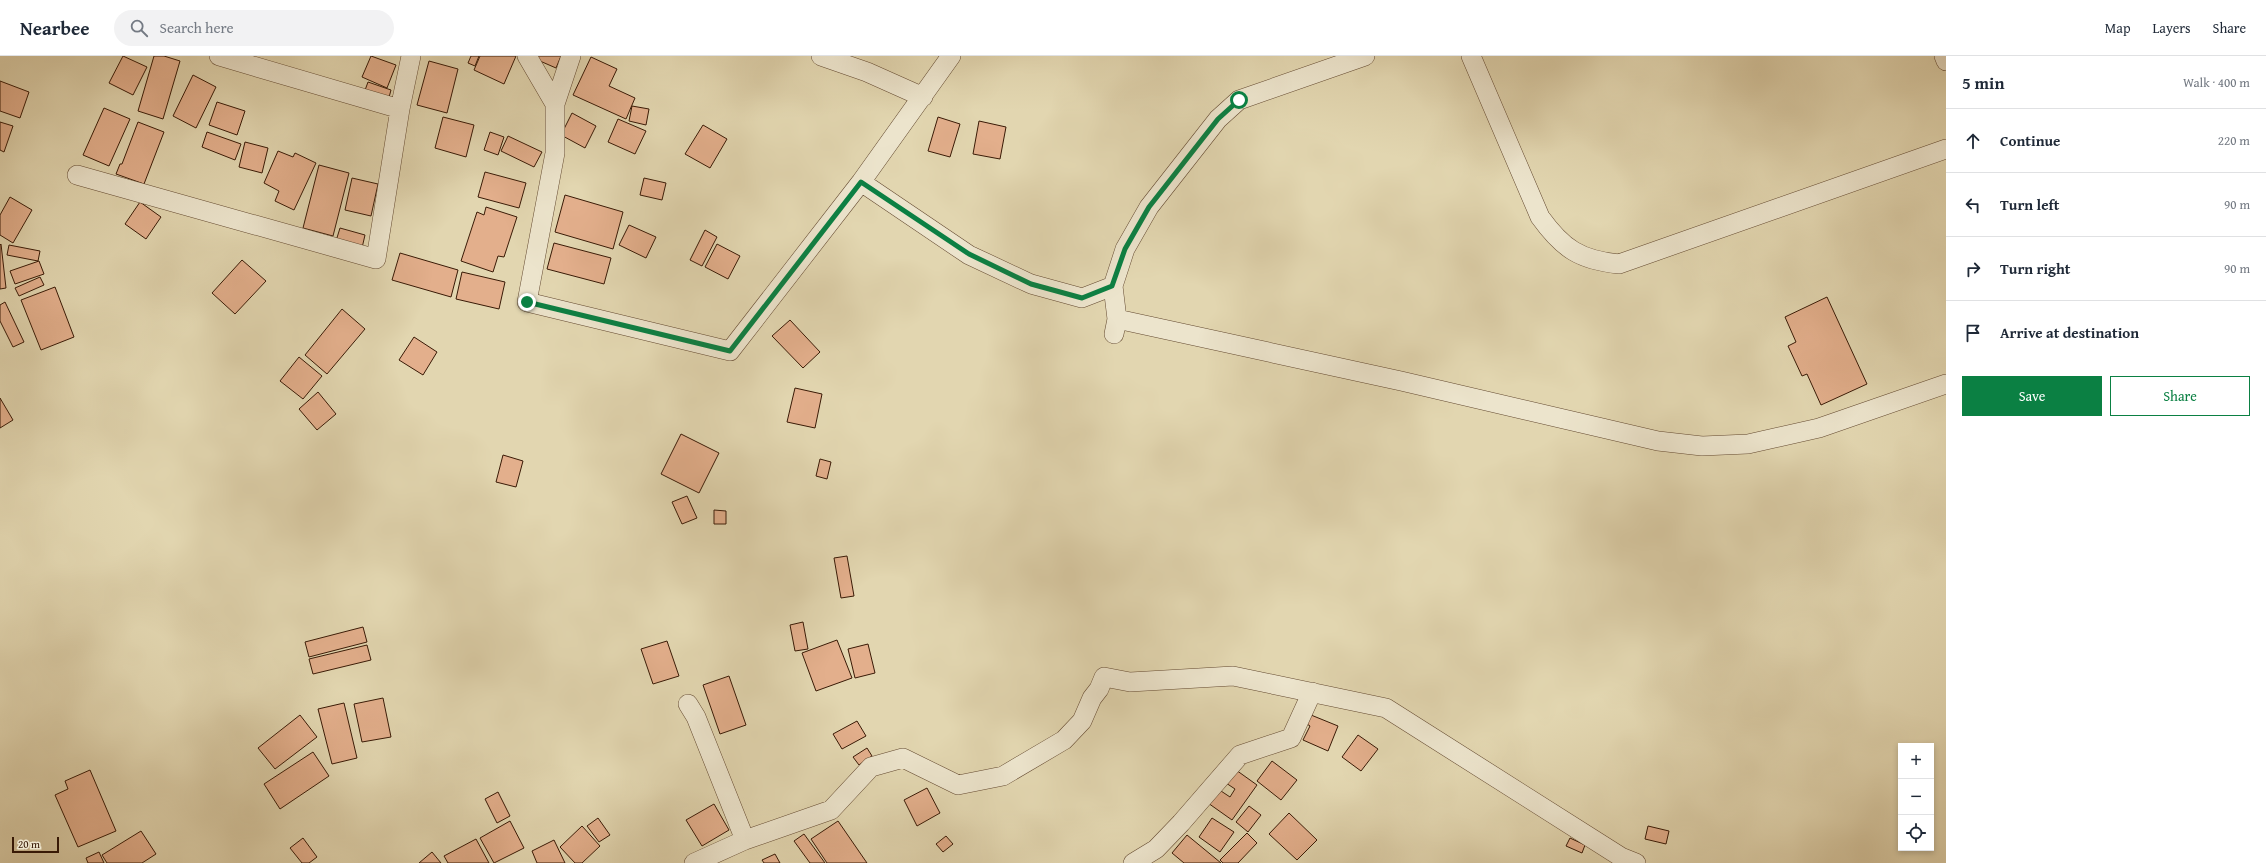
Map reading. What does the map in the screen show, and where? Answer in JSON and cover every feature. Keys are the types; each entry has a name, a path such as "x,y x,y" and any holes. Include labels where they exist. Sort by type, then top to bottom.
{"street":[{"path":"219,56 400,109"},
{"path":"77,175 376,259 400,109 412,56"},
{"path":"527,56 555,104"},
{"path":"571,56 555,104 555,153 527,302 730,351 861,182 951,56"},
{"path":"821,56 867,72 923,97"},
{"path":"1365,56 1239,100 1218,119 1149,207 1125,249 1112,286 1116,327 1401,381 1658,441 1702,446 1748,444 1819,428 1946,384"},
{"path":"1471,56 1540,217 1554,237 1575,252 1595,262 1619,264 1946,149"},
{"path":"1944,56 1946,61"},
{"path":"861,182 969,254 1031,284 1082,298 1112,286"},
{"path":"694,863 745,840 831,810 871,767 903,758 958,785 1003,776 1064,740 1082,721 1092,698 1100,689 1104,677 1130,682 1233,676 1386,708 1621,857 1636,863"},
{"path":"1133,863 1161,844 1240,755 1291,738 1312,692"},
{"path":"688,704 696,717 745,840"}],"building":[{"path":"123,56 147,67 133,95 109,83"},
{"path":"154,56 164,56 180,61 163,119 138,111"},
{"path":"371,56 396,65 387,88 362,77"},
{"path":"471,56 479,56 475,66 468,63"},
{"path":"480,56 516,56 504,84 474,70"},
{"path":"534,56 561,56 556,68 533,58"},
{"path":"591,57 617,69 609,86 635,98 626,119 573,95"},
{"path":"429,61 458,69 447,113 417,105"},
{"path":"193,75 216,87 196,128 173,116"},
{"path":"0,81 29,92 20,118 0,111"},
{"path":"368,82 391,90 388,101 364,93"},
{"path":"217,102 245,111 237,135 209,125"},
{"path":"632,106 649,109 646,125 629,121"},
{"path":"104,108 130,119 109,166 83,155"},
{"path":"572,113 596,126 585,148 561,135"},
{"path":"443,117 474,125 466,157 435,148"},
{"path":"938,117 960,124 950,157 928,151"},
{"path":"618,119 646,131 635,154 608,142"},
{"path":"979,121 1006,127 1000,159 973,154"},
{"path":"0,122 13,126 4,152 0,150"},
{"path":"138,122 164,132 144,184 116,174 120,164 122,164"},
{"path":"703,125 727,139 710,168 685,154"},
{"path":"207,132 241,144 235,160 202,147"},
{"path":"490,132 504,137 498,155 484,150"},
{"path":"508,136 542,152 534,167 501,151"},
{"path":"245,142 268,148 262,173 239,167"},
{"path":"278,151 293,157 295,153 316,163 294,210 275,201 279,191 264,183"},
{"path":"319,165 349,173 333,236 303,228"},
{"path":"485,172 526,183 519,208 478,197"},
{"path":"352,178 378,184 371,216 345,210"},
{"path":"644,178 666,183 662,200 640,195"},
{"path":"565,195 623,212 613,249 555,232"},
{"path":"10,197 32,210 13,243 0,235 0,215"},
{"path":"140,202 161,217 146,239 125,224"},
{"path":"486,207 517,217 504,257 498,256 493,272 461,261 477,212 484,215"},
{"path":"629,225 656,237 646,258 619,245"},
{"path":"340,228 365,235 362,248 336,241"},
{"path":"705,230 717,237 702,266 690,260"},
{"path":"554,243 611,258 604,284 547,269"},
{"path":"1,244 6,288 0,289 0,245"},
{"path":"717,244 740,256 728,279 705,267"},
{"path":"9,245 40,251 38,261 7,255"},
{"path":"400,253 458,270 451,297 392,280"},
{"path":"242,260 266,281 235,314 212,293"},
{"path":"39,261 44,274 15,284 10,271"},
{"path":"462,272 505,282 499,309 456,299"},
{"path":"40,277 44,285 19,296 15,288"},
{"path":"55,287 74,337 41,350 21,300"},
{"path":"1827,297 1867,384 1821,405 1807,374 1802,376 1788,346 1796,342 1785,317"},
{"path":"5,302 24,342 13,347 0,321 0,305"},
{"path":"342,309 365,329 327,374 305,355"},
{"path":"790,320 820,352 803,368 772,336"},
{"path":"414,337 437,352 423,375 399,360"},
{"path":"299,357 322,376 303,399 280,381"},
{"path":"795,388 822,394 815,428 787,422"},
{"path":"318,392 336,414 317,430 299,409"},
{"path":"0,398 13,420 0,428"},
{"path":"681,434 719,453 699,493 661,474"},
{"path":"503,455 523,461 516,487 496,482"},
{"path":"820,459 831,462 827,479 816,476"},
{"path":"687,496 697,518 682,524 672,502"},
{"path":"714,510 726,511 726,524 714,524"},
{"path":"847,556 854,596 841,598 834,558"},
{"path":"803,622 808,649 795,651 790,625"},
{"path":"363,627 367,642 309,657 305,642"},
{"path":"837,640 852,678 816,691 802,653"},
{"path":"667,641 679,676 653,684 641,649"},
{"path":"868,644 875,673 855,678 848,649"},
{"path":"367,645 371,660 313,674 309,659"},
{"path":"729,676 746,725 720,734 703,685"},
{"path":"383,698 391,737 362,742 354,704"},
{"path":"344,703 357,758 332,764 318,709"},
{"path":"300,715 317,737 275,769 258,748"},
{"path":"1311,715 1338,726 1328,751 1303,740 1310,726 1307,724"},
{"path":"857,721 866,736 842,749 833,734"},
{"path":"1358,735 1378,749 1361,771 1342,757"},
{"path":"867,748 872,756 859,765 853,757"},
{"path":"313,752 329,776 280,809 264,784"},
{"path":"1272,761 1297,780 1281,800 1257,781"},
{"path":"90,770 116,831 78,847 55,795 68,789 65,781"},
{"path":"1236,770 1257,785 1232,820 1208,803 1218,789 1230,797 1235,789 1226,783"},
{"path":"927,788 940,813 917,826 904,800"},
{"path":"498,792 510,816 497,823 485,799"},
{"path":"714,804 729,830 702,846 686,820"},
{"path":"1249,806 1261,815 1248,832 1236,822"},
{"path":"1289,813 1317,840 1297,860 1269,834"},
{"path":"598,818 610,835 599,842 587,826"},
{"path":"1212,818 1234,832 1220,852 1199,837"},
{"path":"510,821 524,848 494,863 480,838"},
{"path":"838,821 867,863 827,863 811,839"},
{"path":"582,826 600,846 582,863 575,863 560,847"},
{"path":"1648,826 1669,831 1666,844 1645,839"},
{"path":"141,831 156,854 142,863 107,863 102,855"},
{"path":"1247,833 1257,843 1238,863 1223,863 1220,860"},
{"path":"804,834 825,863 810,863 794,841"},
{"path":"1187,835 1221,863 1184,863 1172,853"},
{"path":"946,836 953,844 943,852 936,844"},
{"path":"303,838 317,857 309,863 302,863 290,848"},
{"path":"1570,838 1585,845 1582,853 1566,846"},
{"path":"476,839 489,863 448,863 444,856"},
{"path":"554,840 565,863 537,863 532,851"},
{"path":"99,852 104,863 88,863 86,858"},
{"path":"432,852 441,863 419,863"},
{"path":"775,854 780,863 764,863 762,860"}],"route":[{"path":"527,302 730,351 861,182 969,254 1031,284 1082,298 1112,286 1125,249 1149,207 1218,119 1239,100"}]}
